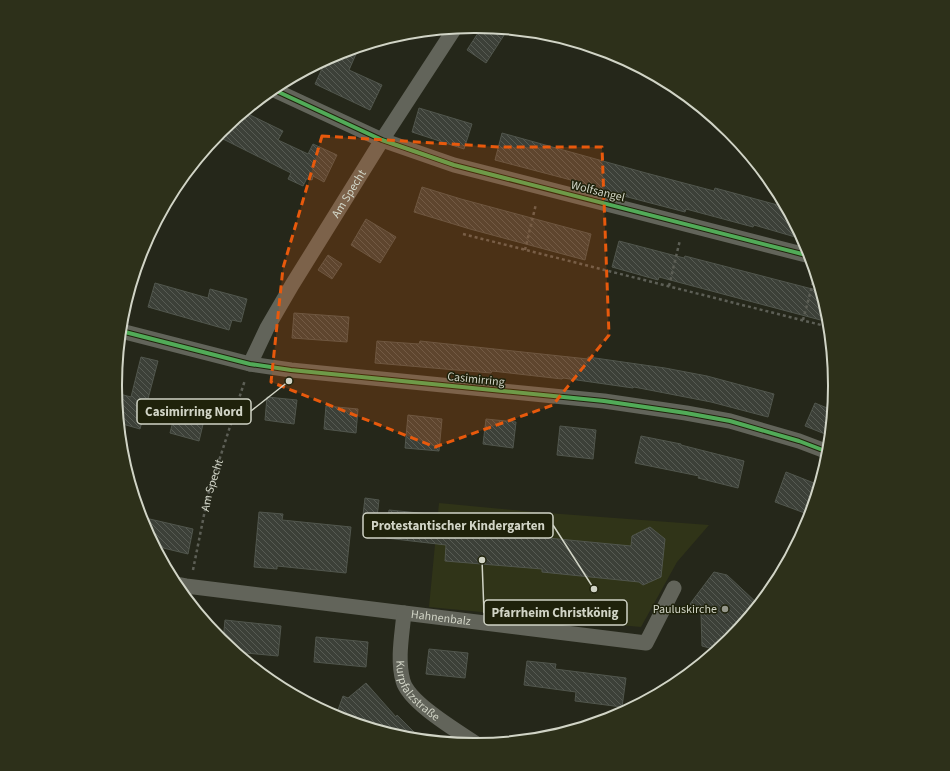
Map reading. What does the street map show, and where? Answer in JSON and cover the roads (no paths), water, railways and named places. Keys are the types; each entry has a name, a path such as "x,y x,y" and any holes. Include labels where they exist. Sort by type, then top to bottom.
{"street":[{"name":"Am Specht","path":"249,370 267,328 292,285 382,140 451,34"},
{"name":"Wolfsangel","path":"279,92 382,140 454,165 802,254"},
{"name":"Casimirring","path":"127,333 249,370 291,370 604,401 686,412 730,421 799,441 822,450"},
{"name":"Hahnenbalz","path":"185,586 646,643 674,588"},
{"name":"Kurpfalzstraße","path":"404,613 400,658 403,683 416,702 467,738"}],"place":[{"name":"Casimirring Nord","path":"289,381"},
{"name":"Pfarrheim Christkönig","path":"482,560"},
{"name":"Protestantischer Kindergarten","path":"594,589"},
{"name":"Pauluskirche","path":"725,609"}]}
